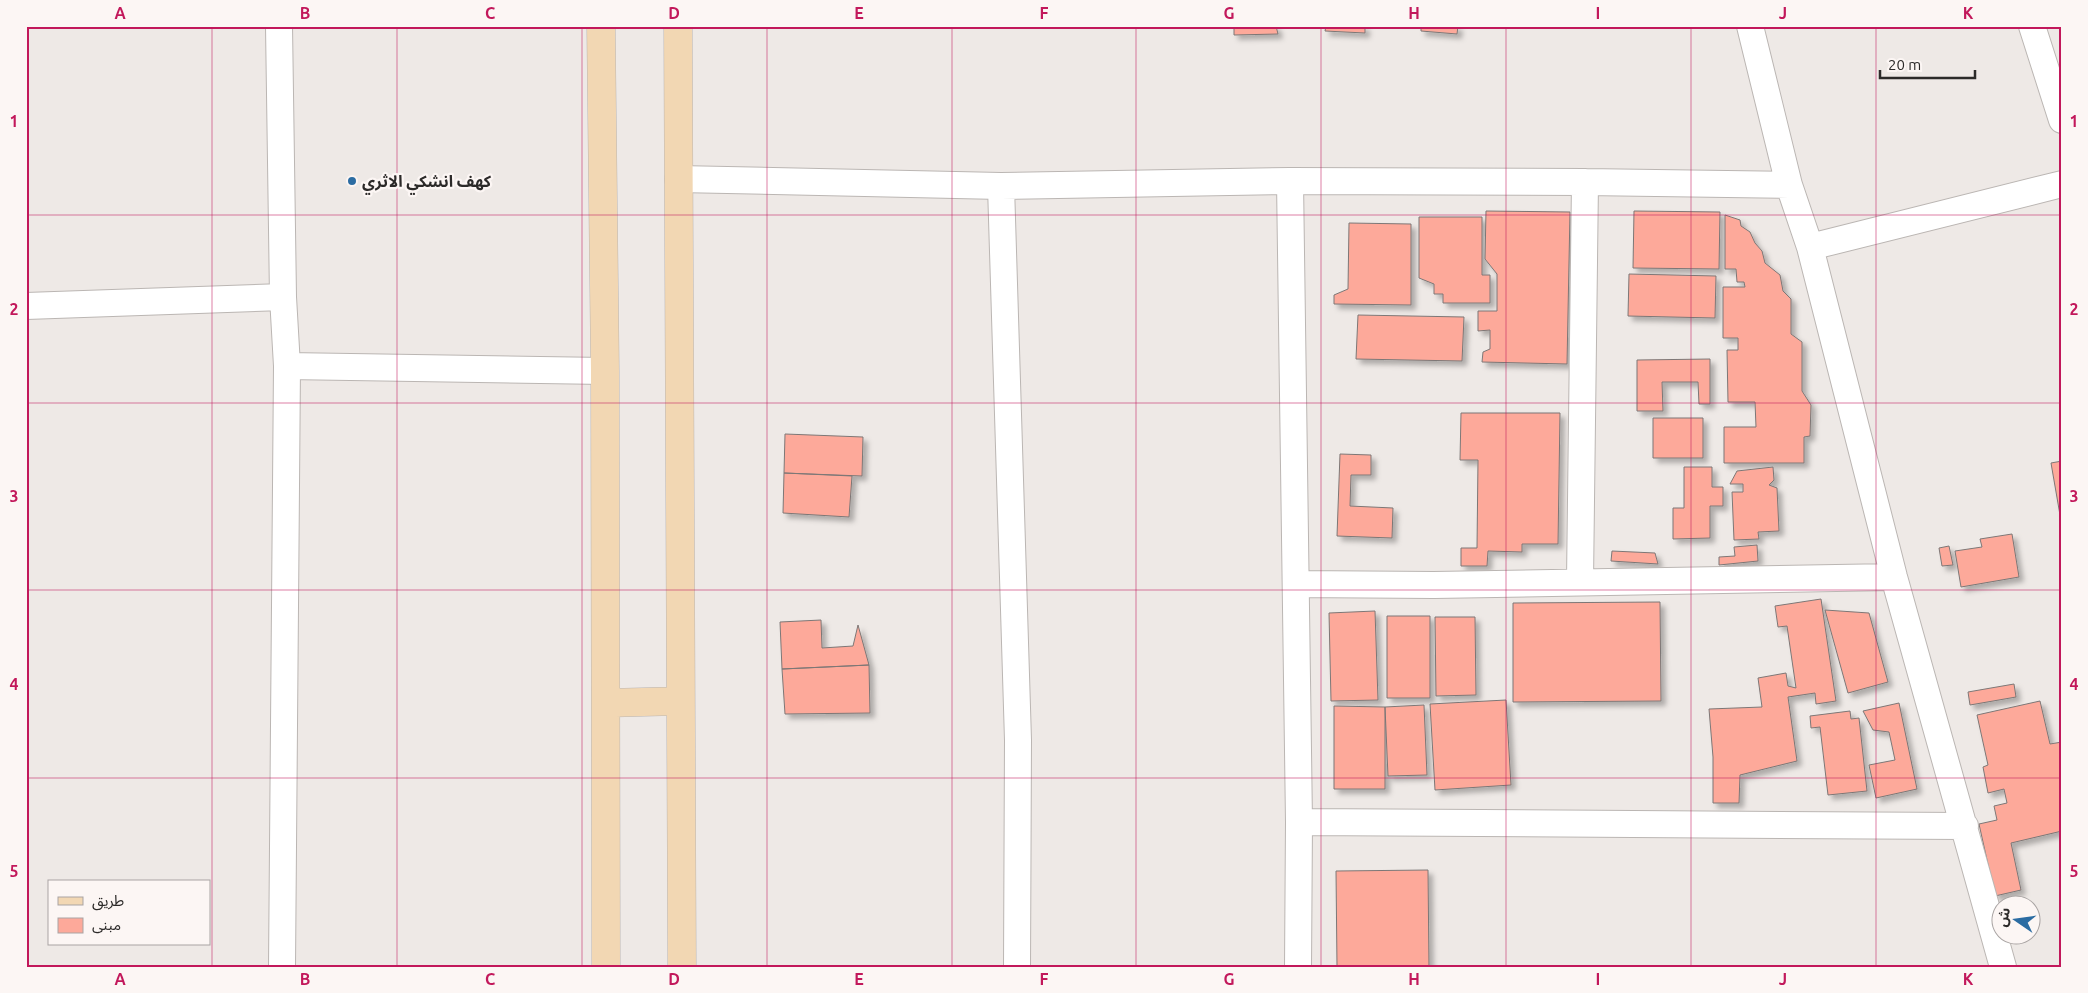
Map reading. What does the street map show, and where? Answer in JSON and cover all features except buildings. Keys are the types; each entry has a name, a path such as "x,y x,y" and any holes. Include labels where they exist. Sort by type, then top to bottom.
{"main road":[{"path":"601,26 605,371 606,967"},
{"path":"678,26 682,967"},
{"path":"606,702 680,701"}],"street":[{"path":"278,26 286,366 282,967"},
{"path":"1750,26 1789,185 1810,247 1894,577 2003,967"},
{"path":"2032,26 2062,120"},
{"path":"678,179 1001,186 1290,181 1789,185"},
{"path":"1290,181 1299,822 1298,967"},
{"path":"1580,581 1585,182"},
{"path":"1810,247 2062,184"},
{"path":"1001,186 1018,740 1017,967"},
{"path":"26,306 283,298"},
{"path":"286,366 605,371"},
{"path":"1296,584 1434,585 1894,577"},
{"path":"1299,822 1965,826"}],"place":[{"name":"كهف انشكي الاثري","path":"352,181"}]}
